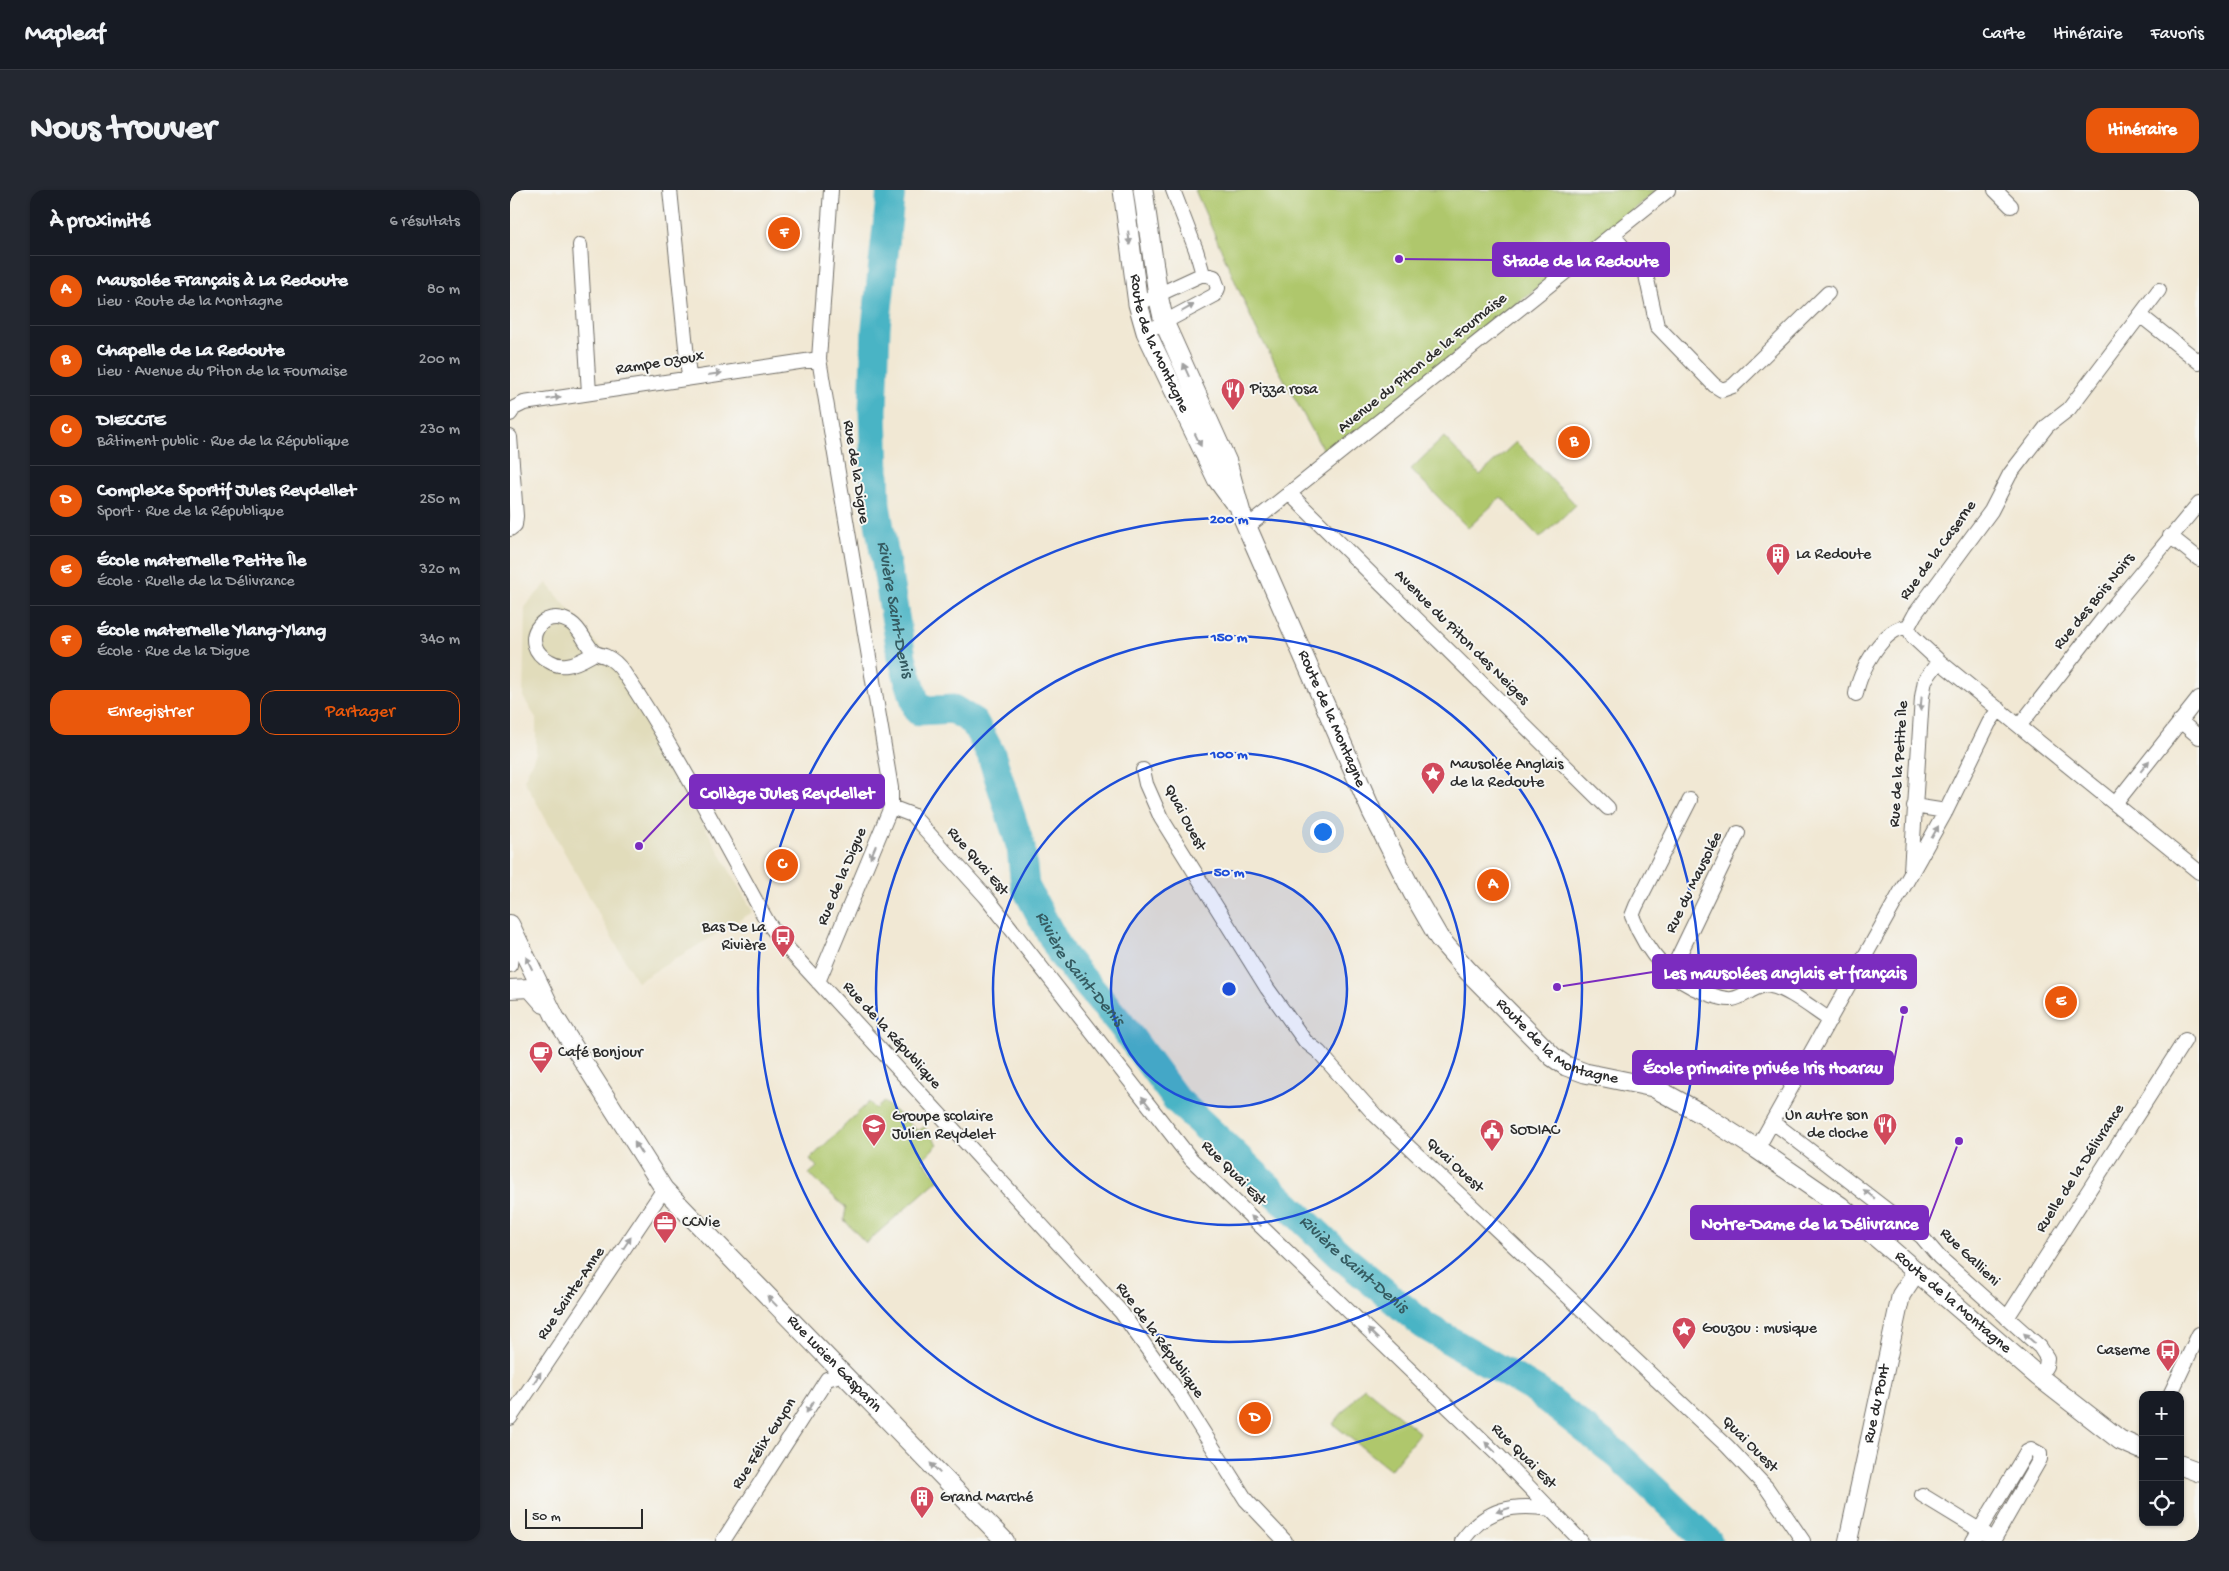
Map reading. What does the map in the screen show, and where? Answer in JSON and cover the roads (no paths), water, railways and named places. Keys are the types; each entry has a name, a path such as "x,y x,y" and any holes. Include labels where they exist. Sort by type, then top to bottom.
{"main road":[{"name":"Route de la Montagne","path":"1123,190 1138,304 1146,332 1217,479 1244,520"},
{"name":"Route de la Montagne","path":"1143,190 1158,295 1164,322 1227,462 1244,520 1372,812 1413,893 1440,938 1468,971 1553,1058 1566,1066 1585,1073 1653,1087 1702,1114 1757,1149 1840,1206 2039,1377 2120,1440 2139,1448"},
{"path":"2184,1466 2199,1472"}],"street":[{"path":"670,190 689,377"},
{"name":"Rue de la Digue","path":"818,982 891,808 891,788 819,359 831,190"},
{"path":"1172,190 1196,250 1203,274"},
{"name":"Avenue du Piton de la Fournaise","path":"1244,520 1289,493 1668,190"},
{"path":"1995,190 2011,206"},
{"path":"1615,232 1618,241 1646,275 1657,326 1714,385 1722,390 1732,386 1828,293"},
{"path":"580,245 589,393"},
{"path":"1138,304 1203,274 1214,277 1218,288 1215,295 1146,332"},
{"name":"Rue de la Caserne","path":"2159,290 2069,410 2047,426 2010,474 1994,506 1915,614 1908,627 1913,637 1939,661 2199,872"},
{"path":"2140,315 2199,362"},
{"name":"Rampe Ozoux","path":"510,414 514,408 524,403 819,359"},
{"path":"510,437 516,516 515,525 510,529"},
{"name":"Avenue du Piton des Neiges","path":"1289,493 1608,808"},
{"name":"Rue des Bois Noirs","path":"2020,725 2170,536 2199,503"},
{"path":"2170,536 2199,559"},
{"path":"1856,694 1858,680 1864,666 1892,632 1898,627 1908,627"},
{"name":"Rue de la République","path":"595,653 614,660 651,712 768,923 788,950 1121,1312 1176,1389 1246,1500 1285,1541"},
{"name":"Rue de la Petite Île","path":"1911,875 1922,697 1925,680 1939,661"},
{"path":"2115,804 2199,698"},
{"name":"Rue de la Petite Île","path":"1757,1149 1911,875 1946,811 1988,723 1999,709"},
{"path":"2180,721 2199,736"},
{"name":"Quai Ouest","path":"1143,770 1146,784 1161,818 1267,988 1305,1041 1318,1052 1376,1116 1727,1446 1766,1487 1803,1541"},
{"name":"Rue du Mausolée","path":"1690,800 1632,916 1645,945 1670,974 1691,988 1718,997 1732,999 1768,985 1780,988 1830,1020"},
{"path":"1914,806 1946,811"},
{"name":"Rue Quai Est","path":"891,808 912,815 987,898 1191,1159 1499,1456 1581,1541"},
{"name":"Rue du Mausolée","path":"1670,974 1738,833"},
{"path":"510,924 556,1017"},
{"path":"510,937 512,947 510,965"},
{"path":"510,988 530,988 556,1017"},
{"name":"Rue Lucien Gasparin","path":"556,1017 664,1189 1005,1541"},
{"name":"Ruelle de la Délivrance","path":"2007,1318 2185,1040"},
{"name":"Rue Gallieni","path":"1773,1122 1922,1237 1939,1257 2044,1352 2047,1358 2046,1366 2039,1377"},
{"name":"Rue Sainte-Anne","path":"510,1418 664,1189"},
{"name":"Rue du Pont","path":"1848,1541 1901,1295 1917,1271"},
{"path":"2172,1391 2199,1334"},
{"name":"Rue Félix Guyon","path":"723,1541 827,1380 843,1374"},
{"path":"1922,1495 1976,1536 1995,1540 2040,1459 2040,1454 2036,1450 2031,1449 2027,1452 1976,1536"},
{"path":"1462,1541 1489,1515 1508,1507 1534,1506 1551,1509"}],"waterway":[{"name":"Rivière Saint-Denis","path":"891,190 876,327 873,411 876,505 902,657 918,711 953,709 974,722 991,754 1021,848 1025,886 1062,955 1120,1023 1176,1099 1340,1255 1425,1326 1537,1391 1618,1455 1708,1541"}],"place":[{"name":"École maternelle Ylang-Ylang","path":"784,233"},
{"name":"Stade de la Redoute","path":"1399,259"},
{"name":"Pizza rosa","path":"1233,411"},
{"name":"Chapelle de La Redoute","path":"1574,442"},
{"name":"La Redoute","path":"1778,576"},
{"name":"Mausolée Anglais de la Redoute","path":"1433,795"},
{"name":"Collège Jules Reydellet","path":"639,846"},
{"name":"DIECCTE","path":"782,865"},
{"name":"Mausolée Français à La Redoute","path":"1493,885"},
{"name":"Bas De La Rivière","path":"783,958"},
{"name":"Les mausolées anglais et français","path":"1557,987"},
{"name":"École maternelle Petite Île","path":"2061,1002"},
{"name":"École primaire privée Iris Hoarau","path":"1904,1010"},
{"name":"Café Bonjour","path":"541,1074"},
{"name":"Notre-Dame de la Délivrance","path":"1959,1141"},
{"name":"Un autre son de cloche","path":"1885,1146"},
{"name":"Groupe scolaire Julien Reydelet","path":"874,1147"},
{"name":"SODIAC","path":"1492,1152"},
{"name":"CCVie","path":"665,1244"},
{"name":"Gouzou : musique","path":"1684,1350"},
{"name":"Caserne","path":"2168,1372"},
{"name":"Complexe Sportif Jules Reydellet","path":"1255,1418"},
{"name":"Grand Marché","path":"922,1519"}]}
